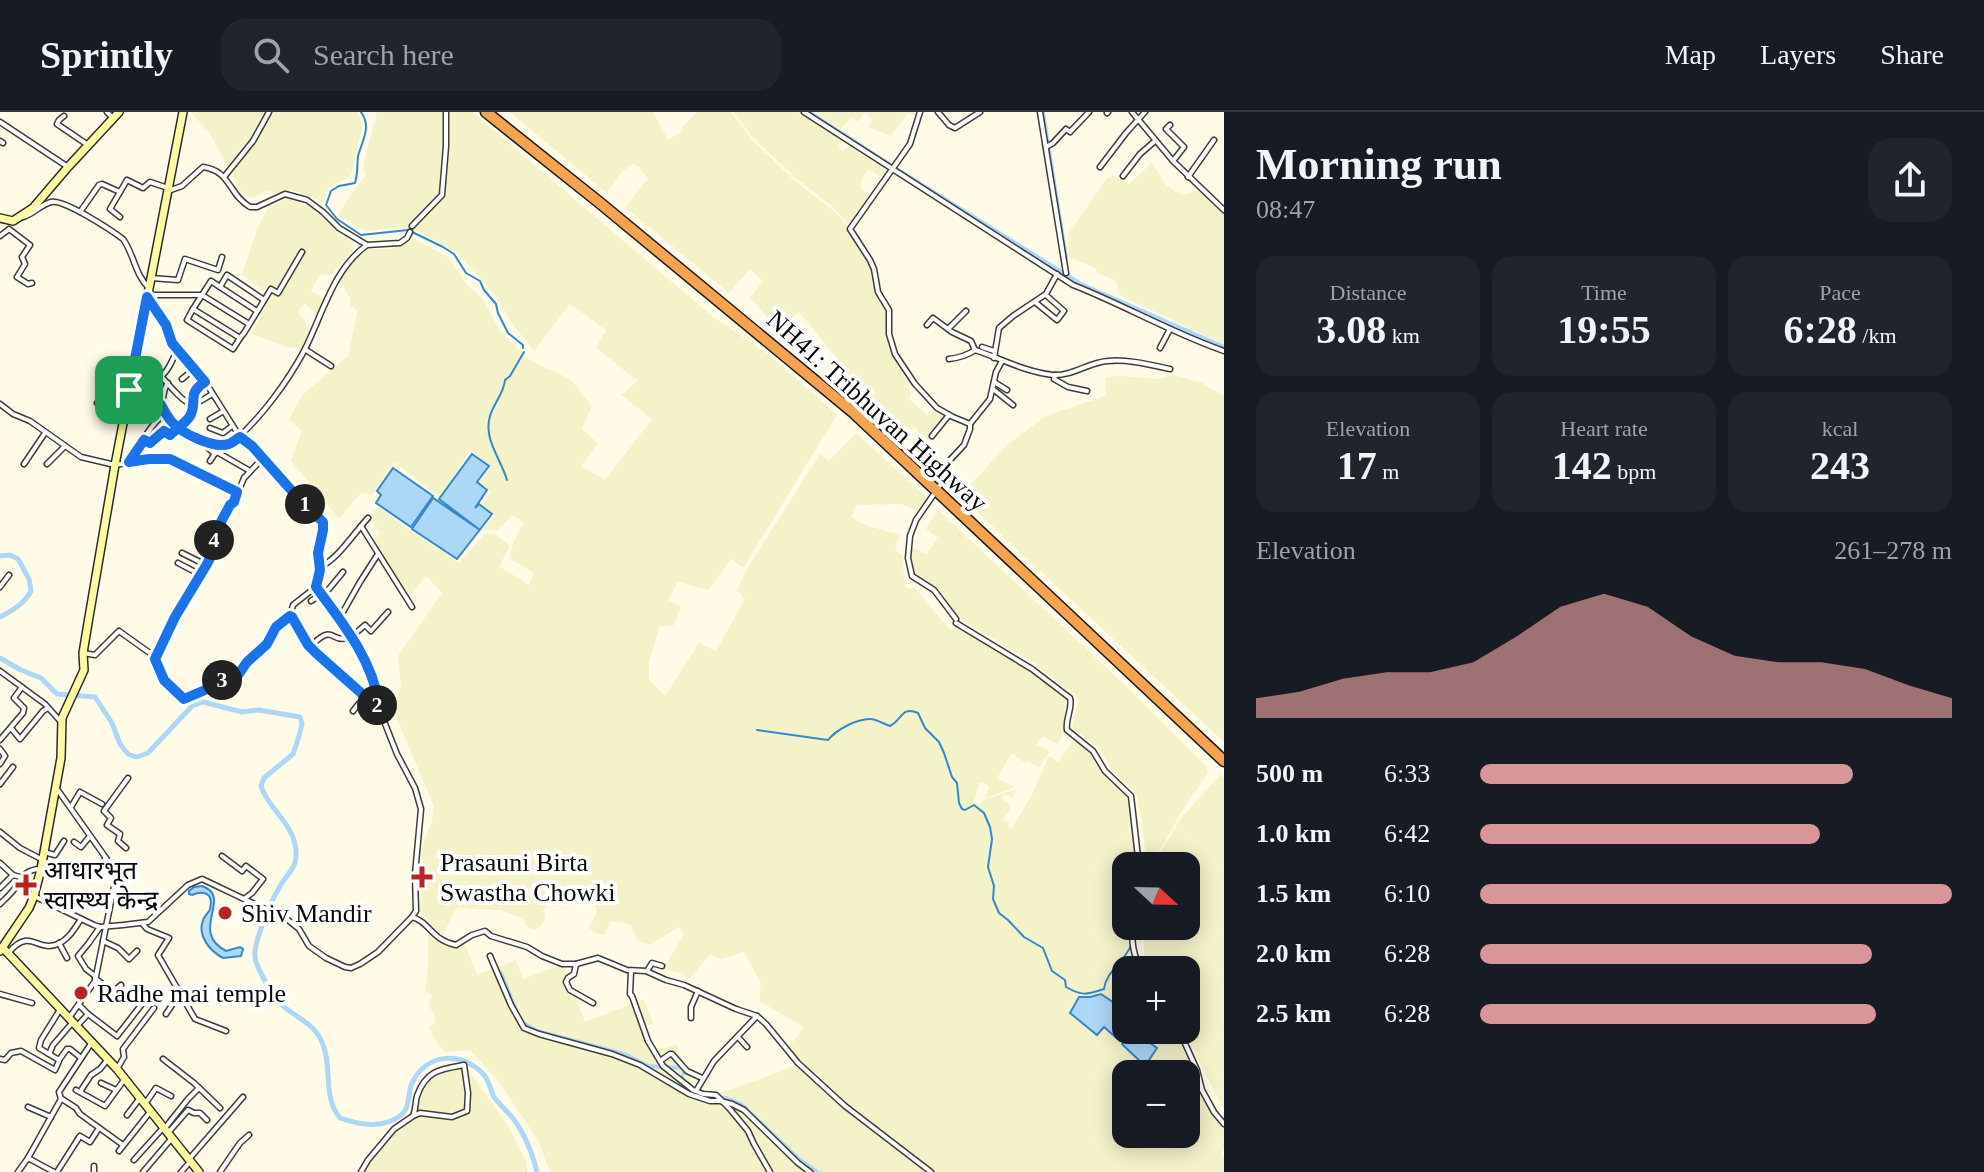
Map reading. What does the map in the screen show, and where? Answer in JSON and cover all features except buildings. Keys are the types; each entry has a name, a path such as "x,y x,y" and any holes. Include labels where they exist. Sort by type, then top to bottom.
{"highway":[{"name":"NH41: Tribhuvan Highway","path":"486,112 854,413 1224,761"}],"main road":[{"path":"183,112 115,465 83,653 84,670 67,704 62,723 61,758 34,896 3,949 117,1069 199,1172"},
{"path":"0,218 17,219 33,208 113,114"}],"street":[{"path":"224,177 253,141 269,112"},
{"path":"412,226 442,195 446,112"},
{"path":"804,112 1073,285 1224,351"},
{"path":"920,112 910,144 850,229 874,269 878,292 889,310 889,334 904,370 937,408 970,424"},
{"path":"938,112 955,128 980,112"},
{"path":"1040,112 1066,273"},
{"path":"1046,147 1066,129 1070,132 1074,130 1089,112"},
{"path":"1132,112 1188,177 1224,210"},
{"path":"1100,167 1145,112"},
{"path":"64,116 57,124 88,145"},
{"path":"0,122 68,167"},
{"path":"1170,125 1166,129 1184,147 1173,161"},
{"path":"1188,177 1214,140"},
{"path":"1123,176 1155,141"},
{"path":"120,217 110,209 127,180 143,188 150,182 168,189 182,186 203,167 224,177 233,193 250,207 290,194 307,200 339,228 367,245"},
{"path":"79,213 99,185 120,192"},
{"path":"51,187 52,201"},
{"path":"0,236 17,219 31,215 52,201 61,202 123,239 166,325 169,339 205,382 240,437 323,522 316,587 293,605 290,616 276,627 267,644 247,662 234,681 217,679 205,690 184,699 164,680 151,653 119,631 95,655 83,653"},
{"path":"9,229 30,245 22,257 25,264 17,277 28,284 32,283"},
{"path":"129,390 153,405 161,405 178,427 204,442 230,444 240,437 283,384 305,349 342,272 357,251 367,245 400,243 410,232"},
{"path":"257,311 211,281 187,320 233,349 271,289 278,293 302,252"},
{"path":"151,278 178,280 185,259 218,270 222,257"},
{"path":"994,358 999,328 1046,294 1057,274"},
{"path":"220,287 227,275 264,300"},
{"path":"148,294 202,295 249,324"},
{"path":"1034,301 1057,320 1064,311 1047,296"},
{"path":"193,309 240,338"},
{"path":"948,329 966,311"},
{"path":"927,325 933,318 971,341 975,350 1002,361 1055,375 1109,361 1170,369"},
{"path":"1160,348 1170,329"},
{"path":"982,347 994,351"},
{"path":"305,349 331,366"},
{"path":"152,377 162,377 178,350"},
{"path":"949,359 975,350"},
{"path":"1002,361 996,372 990,399 970,424 964,445 946,465 947,473 943,481 916,520 910,536 910,570 912,576 934,590 956,621 1032,669 1070,698 1067,730 1093,751 1105,771 1131,796 1137,852"},
{"path":"182,379 194,369"},
{"path":"1055,375 1054,379 1068,387 1087,391"},
{"path":"162,377 183,401 193,404 212,394"},
{"path":"144,440 150,443 164,431 170,435 189,418 192,396 205,382"},
{"path":"994,382 1007,390"},
{"path":"161,405 168,383"},
{"path":"993,389 1013,405"},
{"path":"97,403 124,419"},
{"path":"0,404 81,457 115,465 170,459 237,492"},
{"path":"210,419 223,411"},
{"path":"129,462 166,413"},
{"path":"932,436 949,415"},
{"path":"210,428 223,433 232,426"},
{"path":"24,464 45,433"},
{"path":"204,442 216,453 250,471"},
{"path":"210,461 221,444"},
{"path":"47,464 65,446"},
{"path":"155,659 175,617 213,552 214,535 244,478 263,458"},
{"path":"320,567 329,564 368,518"},
{"path":"361,526 412,607"},
{"path":"182,553 206,565"},
{"path":"339,619 378,554"},
{"path":"178,563 201,575"},
{"path":"311,601 329,589 343,572"},
{"path":"0,587 9,575"},
{"path":"316,587 360,648 375,686 377,707"},
{"path":"310,647 327,633 346,638 365,625 371,631 388,612"},
{"path":"34,896 103,927 148,922 170,900 196,880 202,879 288,920 299,929 309,946 326,958 351,968 378,952 412,917 417,905 415,874 421,809 415,788 377,707 310,647 290,616"},
{"path":"0,671 48,708 62,723"},
{"path":"353,711 375,686"},
{"path":"0,740 23,713 24,708 14,698 22,687"},
{"path":"11,728 20,739 48,708"},
{"path":"0,749 5,754 0,764"},
{"path":"0,784 13,767"},
{"path":"126,848 118,841 120,834 107,825 111,818 104,811 128,778"},
{"path":"56,787 106,858 115,882 112,906 103,927 78,956 86,969 113,992 121,985"},
{"path":"71,807 80,792 102,804"},
{"path":"0,832 20,848 43,860"},
{"path":"74,842 81,847 90,836"},
{"path":"0,904 19,879 43,860 55,855 64,841"},
{"path":"222,856 242,871 246,866 263,879 244,899"},
{"path":"92,877 106,858"},
{"path":"3,868 19,879"},
{"path":"0,888 12,876"},
{"path":"412,917 449,944 456,945 485,931 562,964 598,958 631,971 647,971 757,1016 798,1063 845,1106 931,1172"},
{"path":"3,949 27,940 49,946 59,943 72,933 81,919"},
{"path":"142,923 147,929 169,938 158,955 195,1019 226,1031"},
{"path":"73,1022 95,977 103,927"},
{"path":"103,941 118,948 129,959 137,951"},
{"path":"59,943 67,958"},
{"path":"490,956 524,1028 612,1054 640,1065 689,1094 732,1104 744,1110 810,1172"},
{"path":"647,971 652,963 662,966"},
{"path":"576,964 574,974 566,982 570,990 593,1003"},
{"path":"631,971 630,994 648,1041 660,1061 669,1072 696,1091 716,1095 729,1108 748,1131 770,1172"},
{"path":"691,1018 691,1007 698,991"},
{"path":"0,994 32,1003"},
{"path":"166,1014 182,995"},
{"path":"79,1005 117,1036 142,1004"},
{"path":"59,1060 39,1046 61,1008"},
{"path":"117,1069 124,1057 123,1049 154,1008"},
{"path":"49,1054 73,1022 88,1014"},
{"path":"696,1091 714,1061 757,1016"},
{"path":"738,1037 747,1047"},
{"path":"92,1042 59,1092 61,1099 123,1145"},
{"path":"1185,1044 1208,1102 1224,1124"},
{"path":"0,1059 5,1060 11,1053 21,1051 55,1070 67,1049 81,1058"},
{"path":"660,1061 671,1054 687,1071 703,1078"},
{"path":"108,1059 78,1091 105,1106 125,1079"},
{"path":"163,1059 220,1108"},
{"path":"361,1172 394,1129 413,1116 420,1113 452,1117 467,1111 464,1065 437,1070 432,1074 417,1095 413,1116"},
{"path":"101,1083 116,1090"},
{"path":"119,1151 156,1088 171,1096"},
{"path":"143,1172 188,1099 199,1088"},
{"path":"181,1172 243,1097"},
{"path":"18,1172 61,1099"},
{"path":"127,1115 145,1104"},
{"path":"28,1107 51,1117"},
{"path":"134,1160 188,1110 200,1113 207,1120"},
{"path":"28,1158 56,1172 80,1136 90,1142 99,1128"},
{"path":"220,1172 249,1135"}],"shaded area":[{"path":"192,112 356,112 362,129 351,175 328,189 324,203 292,190 278,193 265,191 254,198 243,195 210,134"},
{"path":"377,112 472,112 713,317 768,354 837,415 743,568 731,559 708,590 678,582 668,600 681,607 673,626 660,626 649,661 649,679 665,696 699,643 716,651 745,599 737,590 747,569 820,454 829,461 856,433 927,498 917,511 902,504 857,505 851,517 865,525 900,535 895,550 903,556 906,588 914,587 950,630 959,623 1034,668 1072,697 1074,702 1068,727 1057,744 1043,736 1036,744 1050,752 1040,768 1027,761 1025,763 1012,753 997,778 1015,787 986,798 989,786 980,782 974,802 979,805 984,800 1016,789 1013,798 1005,794 1002,798 1010,805 1003,819 1011,829 1032,795 1048,758 1050,756 1058,762 1077,736 1098,753 1105,768 1133,795 1136,804 1140,852 1112,852 1112,855 1105,852 1112,856 1112,940 1135,940 1139,956 1112,956 1112,1044 1189,1044 1196,1060 1112,1060 1112,1148 1200,1148 1200,1073 1207,1095 1224,1121 1224,1149 1221,1154 1224,1172 936,1172 827,1089 787,1049 804,1027 759,1001 761,983 744,952 721,959 710,954 691,978 685,978 665,966 684,934 679,927 650,945 637,940 631,925 612,921 604,935 596,933 589,928 597,912 591,894 569,886 563,890 558,907 549,903 543,911 546,916 543,923 532,930 525,925 524,919 500,910 456,908 443,935 419,911 424,878 421,849 432,821 434,806 394,712 401,686 398,656 442,593 426,576 413,593 407,593 373,539 380,534 371,516 378,506 459,563 485,534 495,534 510,546 499,566 529,585 534,573 510,559 513,543 524,522 512,515 497,531 483,529 495,515 482,504 491,492 480,481 490,467 470,449 442,499 394,462 372,495 361,493 339,519 291,461 302,431 289,420 302,395 348,356 358,310 350,306 350,298 340,280 362,249 390,249 413,238 449,258 467,285 482,298 499,329 509,340 531,361 570,379 592,406 582,429 598,443 581,466 605,480 652,419 621,395 638,381 596,348 606,330 570,304 534,351 495,295 458,253 417,231 400,227 365,231 338,215 366,176 363,165"},
{"path":"510,112 653,112 668,140 682,131 697,112 731,112 753,141 842,219 866,257 874,285 889,312 888,342 912,381 907,386 911,393 909,399 928,416 934,411 944,418 929,437 931,449 945,460 940,479 907,448 919,432 915,427 900,442 825,372 840,362 799,312 777,331 763,320 767,317 750,298 763,281 750,269 729,293 625,207 648,179 640,168 633,163 622,172 607,193"},
{"path":"734,112 798,112 842,140 838,147 842,151 849,146 888,171 883,179 869,169 863,176 860,187 870,196 850,226 832,206 752,137"},
{"path":"815,112 917,112 915,115 907,114 891,136 868,127 873,119 865,113 857,122 851,118 841,129"},
{"path":"1152,163 1166,185 1176,192 1185,195 1200,189 1224,213 1224,344 1121,296 1115,280 1068,256 1068,234 1108,177 1114,176 1129,184"},
{"path":"287,198 310,207 353,242 354,249 331,275 320,274 311,291 325,299 318,315 304,303 298,312 310,330 302,349 251,334 268,302 274,297 242,274 267,210"},
{"path":"1174,375 1202,383 1224,396 1224,742 960,496 1007,445 1046,416 1105,396 1106,377 1158,379"},
{"path":"938,510 1129,689 1206,766 1208,773 1158,852 1145,852 1137,794 1112,771 1101,751 1072,727 1079,699 1034,663 959,618 936,589 913,575 912,547 926,554 938,538 926,529"},
{"path":"1221,774 1224,778 1224,1109 1191,1044 1200,1044 1200,956 1144,956 1144,940 1200,940 1200,852 1161,852 1182,817"},
{"path":"428,932 443,946 457,948 461,934 477,975 516,960 523,979 563,964 585,1022 644,999 653,1023 644,1027 653,1052 676,1044 698,1100 797,1065 928,1172 550,1172 538,1140 499,1082 470,1050 444,1052 433,1036 429,1027 436,1018 428,1004 431,994 425,992"},
{"path":"468,1069 508,1126 526,1161 527,1172 362,1172 398,1129 410,1122 433,1076"}],"water":[{"path":"472,454 489,466 477,482 487,490 475,508 479,504 492,514 480,530 439,499"},
{"path":"393,468 433,496 411,527 376,503 381,495 377,491"},
{"path":"433,498 480,530 457,559 412,529"},
{"path":"202,886 211,891 214,898 210,925 215,943 226,951 240,947 243,949 241,956 223,958 206,942 202,926 211,899 204,893 189,894 194,887"},
{"path":"1101,994 1112,1001 1112,1034 1104,1027 1097,1035 1070,1013 1079,997"},
{"path":"1122,1044 1152,1044 1157,1048 1149,1060 1139,1060"}],"waterway":[{"path":"361,112 366,129 358,156 355,183 331,191 326,205 337,219 361,235 408,230 454,254 466,273 480,281 496,304 508,333 523,348"},
{"path":"809,112 892,166"},
{"path":"1043,112 1066,258"},
{"path":"895,168 1081,284 1224,347"},
{"path":"507,480 491,441 488,424 505,380 524,352"},
{"path":"0,556 10,555 18,559 29,579 31,591 22,603 0,617"},
{"path":"0,658 41,678 57,694 95,697 112,723 120,744 128,754 136,757 148,753 192,706 203,702 242,712 259,710 300,717 302,724 293,754 264,778 261,786 289,828 296,852 295,864 272,902 257,943 255,957 262,975 279,1002 319,1035 327,1061 331,1101 340,1118 370,1124 393,1120 406,1109 410,1087 427,1065 446,1058 456,1059 475,1067 486,1078 494,1097 524,1135 537,1172"},
{"path":"757,730 828,740 841,729 865,719 890,726 905,712 918,713 925,728 939,742 957,783 962,809 974,805 984,813 990,827 992,839 988,867 994,886 993,899 999,913 1024,937 1043,948 1052,971 1065,980 1066,987 1084,994 1104,989 1108,977 1131,945"},
{"path":"501,973 518,1015"},
{"path":"523,1023 537,1031 624,1054 648,1066 686,1068 679,1084 704,1097 726,1098 741,1104 817,1172"}],"place":[{"name":"Prasauni Birta Swastha Chowki","path":"422,877"},
{"name":"आधारभूत स्वास्थ्य केन्द्र","path":"26,885"},
{"name":"Shiv Mandir","path":"225,913"},
{"name":"Radhe mai temple","path":"81,993"}],"route":[{"path":"129,390 147,297 166,325 169,339 205,382 192,396 189,418 178,427 170,435 164,431 150,443 144,440 129,462 170,459 237,492 214,535 213,552 175,617 155,659 164,680 184,699 205,690 217,679 234,681 247,662 267,644 276,627 290,616 308,645 377,707 375,683 360,648 316,587 323,522 240,437 230,444 198,439 178,427 174,424 161,405 153,405 129,390"}]}
